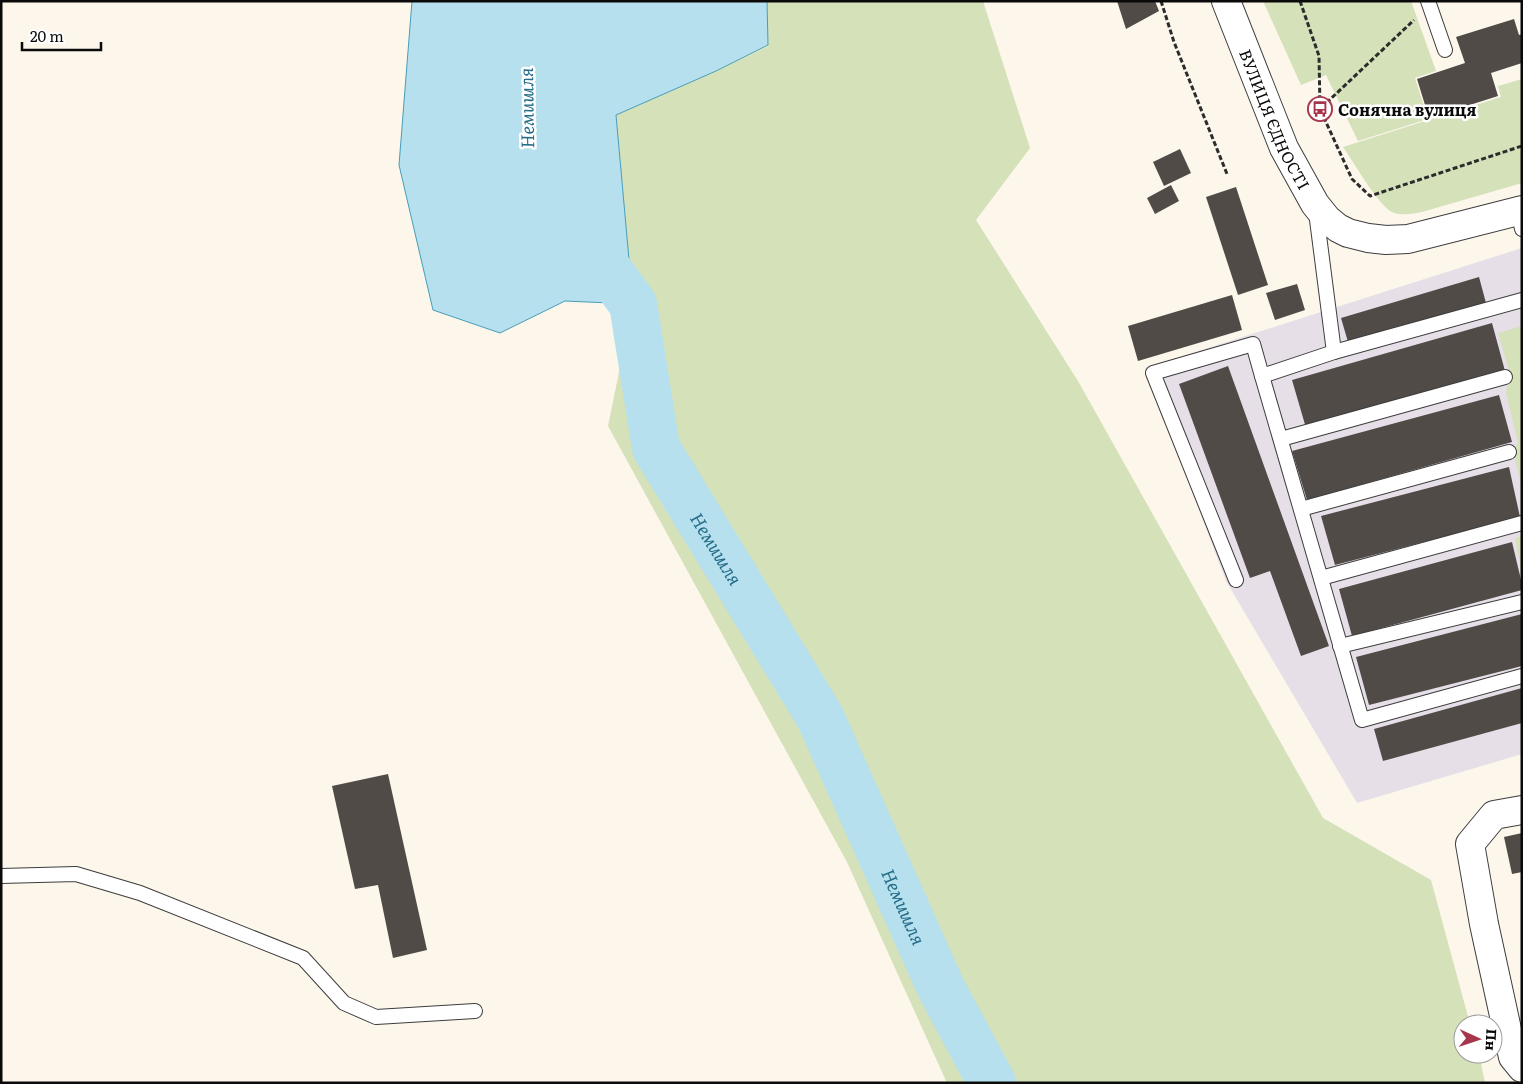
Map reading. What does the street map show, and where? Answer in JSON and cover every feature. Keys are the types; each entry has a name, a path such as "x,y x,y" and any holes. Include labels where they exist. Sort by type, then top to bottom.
{"street":[{"name":"ВУЛИЦЯ ЄДНОСТІ","path":"1226,1 1284,148 1315,204 1327,219 1338,228 1358,236 1394,240 1408,239 1521,217"},
{"path":"1522,810 1494,816 1470,844 1484,924 1513,1057 1522,1068"}],"lane":[{"path":"1428,3 1445,50"},
{"path":"1315,204 1334,352"},
{"path":"1262,376 1334,352 1522,300"},
{"path":"1236,580 1154,373 1252,344 1362,720 1522,676"},
{"path":"1281,439 1505,377"},
{"path":"1301,509 1509,452"},
{"path":"1321,578 1522,523"},
{"path":"1340,646 1522,602"},
{"path":"1,876 76,874 140,893 303,958 344,1003 376,1017 476,1011"}],"path":[{"path":"1161,1 1174,42 1228,174"},
{"path":"1300,1 1319,56 1320,109 1352,178 1370,196 1522,146"},
{"path":"1320,109 1428,3"}],"shaded area":[{"path":"1522,248 1522,754 1357,803 1226,581 1145,368"}],"green space":[{"path":"767,1 983,1 1030,148 976,220 1078,381 1323,818 1431,880 1467,1014 1453,1014 1453,1064 1481,1064 1485,1083 947,1083 847,862 608,426 633,304 616,115 768,46"},
{"path":"1263,1 1411,1 1436,71 1415,78 1428,119 1358,141 1326,75 1301,85"},
{"path":"1522,79 1522,183 1422,212 1399,214 1386,208 1380,201 1343,147 1501,97 1498,86"},
{"path":"1522,326 1522,489 1513,450 1518,443 1506,392 1510,374 1498,333"},
{"path":"1522,536 1522,573 1515,538"}],"water":[{"path":"412,1 767,1 768,45 716,71 616,115 633,304 565,301 500,333 433,310 399,165"}],"building":[{"path":"1117,1 1155,1 1159,11 1126,29"},
{"path":"1514,19 1519,35 1522,34 1522,63 1491,73 1498,96 1429,118 1417,79 1465,63 1456,37"},
{"path":"1180,149 1191,173 1164,186 1153,162"},
{"path":"1171,185 1179,201 1155,214 1147,198"},
{"path":"1236,187 1268,285 1238,295 1206,197"},
{"path":"1479,277 1486,303 1348,342 1341,318"},
{"path":"1297,284 1305,310 1275,320 1266,293"},
{"path":"1232,295 1242,330 1138,361 1128,326"},
{"path":"1492,323 1505,371 1306,428 1292,380"},
{"path":"1228,366 1329,646 1301,656 1270,571 1250,578 1179,384"},
{"path":"1499,395 1512,442 1307,500 1292,451"},
{"path":"1509,467 1520,517 1335,565 1321,516"},
{"path":"1512,542 1522,590 1352,636 1339,589"},
{"path":"1522,614 1522,666 1369,705 1356,657"},
{"path":"1522,688 1522,723 1383,761 1374,729"},
{"path":"388,774 427,950 393,958 378,885 355,889 332,786"},
{"path":"1522,833 1522,872 1512,874 1504,837"}],"waterway":[{"name":"Немишля","path":"594,251 633,304 656,448 820,717 941,988 992,1083"}],"place":[{"name":"Сонячна вулиця","path":"1320,109"}]}
